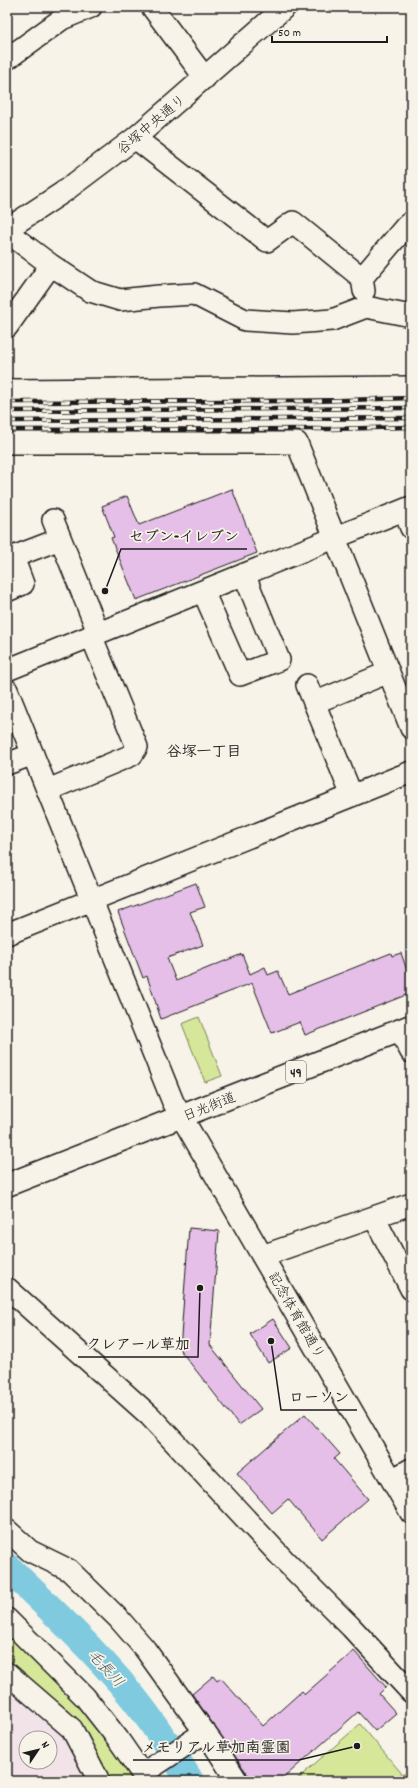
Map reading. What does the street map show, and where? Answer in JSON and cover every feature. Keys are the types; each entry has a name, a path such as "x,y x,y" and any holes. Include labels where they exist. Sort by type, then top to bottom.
{"main road":[{"name":"日光街道","path":"7,1185 406,1028"}],"street":[{"path":"7,59 59,13 90,7"},
{"path":"152,7 205,78"},
{"name":"谷塚中央通り","path":"7,229 62,193 135,138 285,7"},
{"path":"135,138 267,240 293,222 362,278 366,307"},
{"path":"362,278 411,222"},
{"path":"7,232 51,265 90,291 120,300 194,294 245,320 293,323 332,320 366,307 411,316"},
{"path":"7,327 51,265"},
{"path":"7,390 411,387"},
{"path":"7,443 297,443 411,728"},
{"path":"7,670 336,538 409,515"},
{"path":"7,591 23,584 13,557 56,530 137,747 132,755 48,790"},
{"path":"203,591 240,675 279,660 244,574"},
{"path":"352,796 310,694 389,672"},
{"name":"記念体育館通り","path":"7,690 173,1102 411,1513"},
{"path":"7,764 33,754"},
{"path":"7,934 411,772"},
{"path":"406,1028 411,1052"},
{"path":"262,1256 411,1204"},
{"path":"374,1216 411,1289"},
{"path":"7,1288 150,1416 284,1560 351,1626 411,1692"},
{"path":"392,1480 411,1469"},
{"path":"7,1530 30,1552 69,1570 119,1619 145,1649 202,1734 237,1781"},
{"path":"7,1619 85,1697 147,1774 202,1734"},
{"path":"7,1673 72,1729 99,1781"}],"shaded area":[{"path":"7,1684 70,1734 93,1781 7,1781"}],"green space":[{"path":"199,1017 222,1076 205,1082 182,1024"},
{"path":"7,1630 81,1704 138,1781 104,1781 7,1666"},
{"path":"360,1724 403,1775 411,1768 411,1781 295,1781"}],"building":[{"path":"232,489 257,553 136,600 111,538 114,537 102,506 127,496 139,525"},
{"path":"196,883 205,907 190,912 203,945 167,958 176,981 242,954 250,974 265,967 268,975 278,971 288,994 391,953 392,956 401,953 411,982 411,993 305,1035 300,1022 272,1033 252,983 161,1019 147,976 143,978 118,912"},
{"path":"189,1228 219,1231 210,1345 261,1409 239,1425 180,1350"},
{"path":"273,1319 292,1348 268,1363 250,1334"},
{"path":"305,1414 340,1454 334,1459 368,1499 322,1539 288,1499 272,1513 237,1473"},
{"path":"354,1651 386,1687 379,1694 396,1713 375,1731 358,1712 280,1781 252,1781 192,1694 213,1676 217,1681 221,1678 263,1726 302,1691 305,1694"}],"waterway":[{"name":"毛長川","path":"7,1567 71,1630 132,1696 170,1748 190,1781"}],"railway":[{"path":"7,402 314,401 411,398"},
{"path":"7,411 411,408"},
{"path":"7,421 411,418"},
{"path":"7,430 330,429 411,427"}],"place":[{"name":"セブン-イレブン","path":"105,591"},
{"name":"クレアール草加","path":"200,1288"},
{"name":"ローソン","path":"271,1341"},
{"name":"メモリアル草加南霊園","path":"357,1746"}],"district":[{"name":"谷塚一丁目","path":"204,751"}]}
